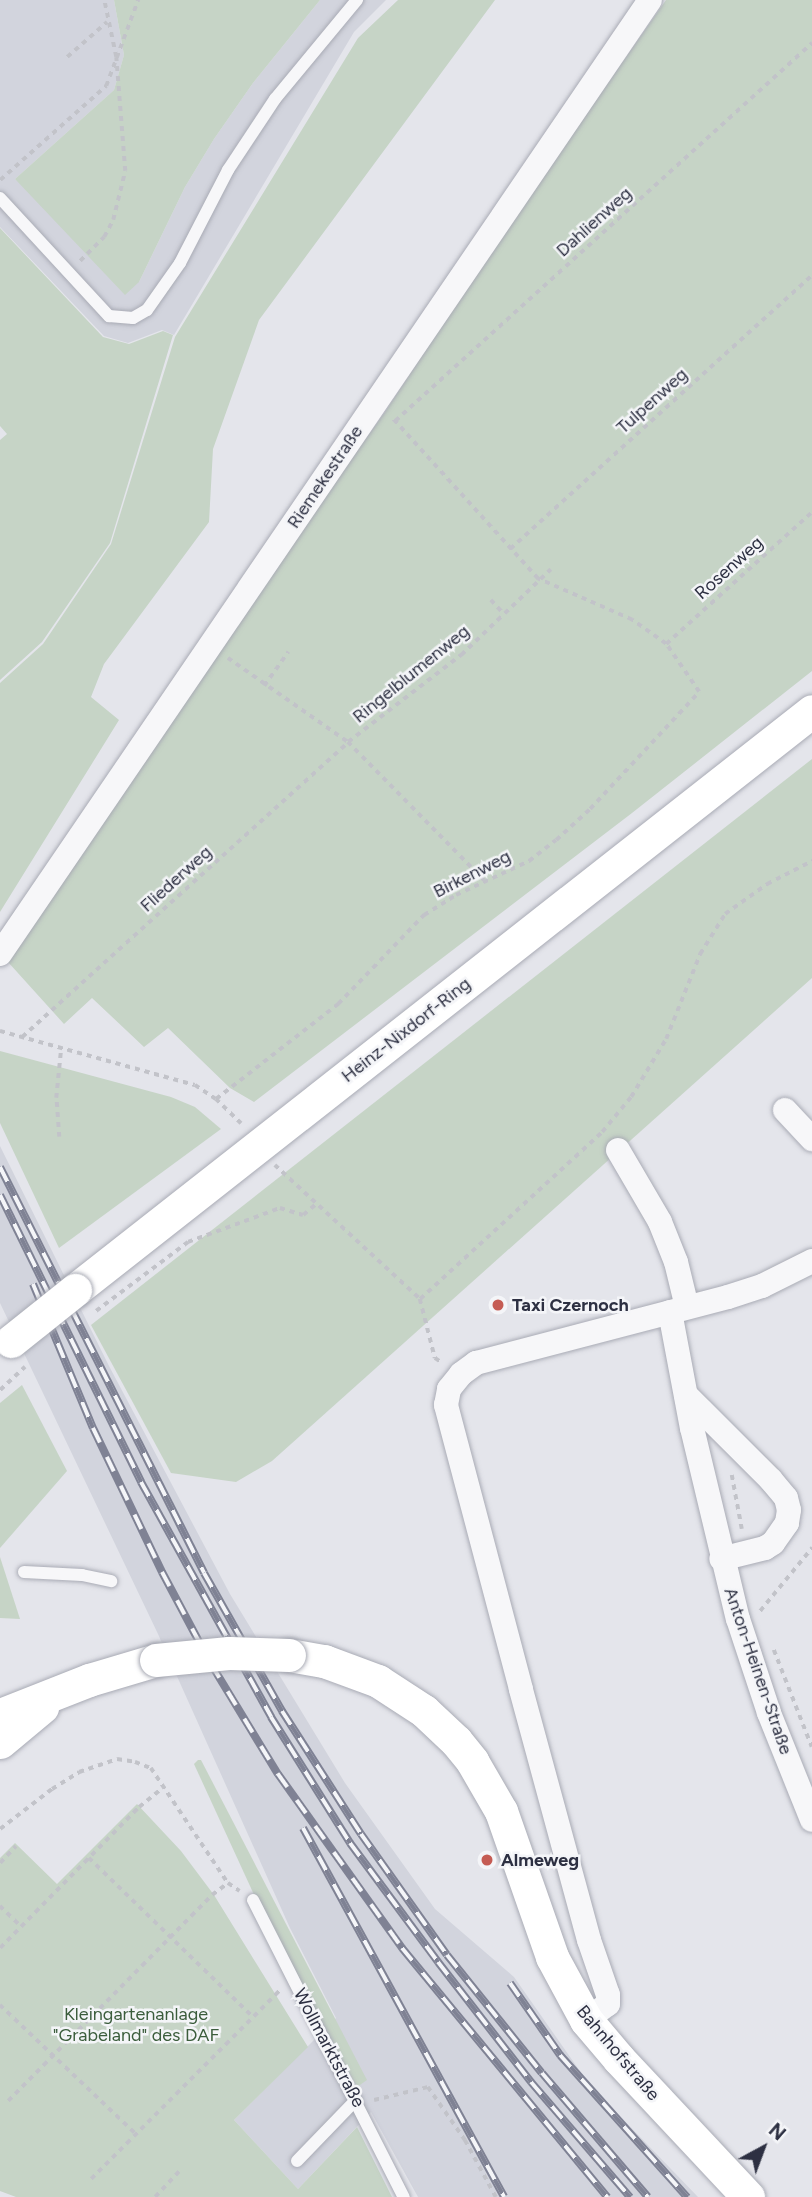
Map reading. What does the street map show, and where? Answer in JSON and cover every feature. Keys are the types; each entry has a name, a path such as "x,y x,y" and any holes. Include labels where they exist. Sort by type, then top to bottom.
{"main road":[{"name":"Heinz-Nixdorf-Ring","path":"12,1353 82,1303 812,711"},
{"name":"Bahnhofstraße","path":"0,1715 156,1660 229,1653 289,1655 324,1661 379,1681 431,1717 472,1761 501,1811 552,1957 586,2020 748,2197"},
{"name":"Bahnhofstraße","path":"0,1742 60,1692"}],"street":[{"name":"Riemekestraße","path":"0,954 650,0"},
{"path":"785,1110 812,1139"},
{"name":"Anton-Heinen-Straße","path":"618,1150 660,1222 676,1262 686,1395 749,1615 769,1713 812,1821"},
{"path":"586,2020 608,2004 608,1995 589,1940 556,1822 446,1405 449,1389 461,1374 476,1363 678,1310 809,1271"},
{"path":"686,1395 786,1498 789,1510 781,1536 765,1548 732,1557"}],"lane":[{"path":"0,198 108,316 132,318 147,310 180,263 228,170 275,99 357,0"},
{"path":"24,1572 82,1575 111,1581"},
{"name":"Wollmarktstraße","path":"253,1900 404,2197"},
{"path":"297,2161 356,2100"}],"path":[{"path":"69,273 104,237 113,220 125,171 116,58 104,0"},
{"path":"0,180 106,86 138,0"},
{"path":"67,57 107,22"},
{"name":"Dahlienweg","path":"395,421 812,43"},
{"name":"Tulpenweg","path":"510,549 812,275"},
{"path":"374,402 395,421 538,579 632,620 666,644"},
{"name":"Rosenweg","path":"666,644 812,512"},
{"name":"Ringelblumenweg","path":"348,742 461,655 551,569"},
{"path":"491,600 504,614"},
{"path":"210,643 264,686 298,705 348,742 484,880"},
{"name":"Birkenweg","path":"216,1099 338,1004 424,915 484,880 528,861 590,809 699,692 666,644"},
{"path":"264,686 288,652"},
{"name":"Fliederweg","path":"22,1037 348,742"},
{"path":"420,1300 602,1132 631,1097 660,1051 701,954 724,914 767,884 812,861"},
{"path":"0,1031 195,1085 216,1099 241,1123"},
{"path":"59,1137 56,1098 61,1048"},
{"path":"275,1164 315,1205 420,1300 435,1358 461,1374"},
{"path":"82,1303 188,1242 280,1208 303,1215 315,1205"},
{"path":"0,1390 12,1353"},
{"path":"724,1432 745,1542 732,1557"},
{"path":"749,1615 812,1548"},
{"path":"749,1615 756,1600"},
{"path":"749,1615 764,1623"},
{"path":"773,1647 812,1747"},
{"path":"0,1829 79,1772 117,1759 151,1768 228,1883 253,1900"},
{"path":"0,1948 165,1786"},
{"path":"0,1863 16,1846"},
{"path":"89,1858 253,2016"},
{"path":"8,2101 212,1895 228,1883"},
{"path":"0,1906 21,1927"},
{"path":"91,2179 242,2025 294,1982"},
{"path":"0,2005 136,2134"},
{"path":"377,2100 428,2087 465,2140 496,2197"},
{"path":"155,2197 179,2171"}],"shaded area":[{"path":"0,0 114,0 124,55 114,90 15,179 139,282 185,187 214,139 253,83 320,0 386,0 354,32 174,335 162,330 128,343 104,336 0,227"},
{"path":"0,1146 109,1366 230,1594 345,1783 435,1909 514,1977 589,2084 698,2197 418,2197 371,2112 298,2189 234,2120 336,2018 290,1928 158,1634 0,1303"}],"green space":[{"path":"114,0 320,0 253,83 214,139 185,187 139,282 125,295 15,179 114,90 124,55"},
{"path":"398,0 495,0 259,320 213,449 209,522 104,664 91,697 119,720 0,912 0,683 43,644 111,544 175,337 358,38"},
{"path":"666,0 812,0 812,671 632,813 254,1102 230,1088 168,1028 144,1047 92,998 64,1024 8,962 246,605 385,412 502,234"},
{"path":"0,228 103,337 129,344 163,331 173,335 110,543 42,642 0,680 0,440 7,434 0,426"},
{"path":"812,759 812,978 272,1461 236,1482 171,1473 91,1325"},
{"path":"0,1051 171,1097 195,1107 221,1129 59,1248 0,1123"},
{"path":"22,1385 67,1471 0,1548 0,1403"},
{"path":"0,1557 20,1619 0,1618"},
{"path":"201,1760 367,2080 357,2087 256,1899 194,1764"},
{"name":"Kleingartenanlage \"Grabeland\" des DAF","path":"137,1804 181,1851 214,1895 308,2047 234,2120 298,2189 357,2127 392,2197 16,2197 0,2191 0,1858 15,1843 57,1884"}],"railway":[{"path":"0,1167 204,1573 282,1711 361,1834 447,1955 542,2073 648,2197"},
{"path":"0,1195 141,1482 271,1717 350,1843 531,2082 630,2197"},
{"path":"33,1284 93,1428 162,1572 211,1664 278,1774 402,1948 607,2197"},
{"path":"303,1828 504,2197"},
{"path":"510,1983 560,2055 687,2197"}],"place":[{"name":"Taxi Czernoch","path":"498,1305"},
{"name":"Almeweg","path":"487,1860"}]}
